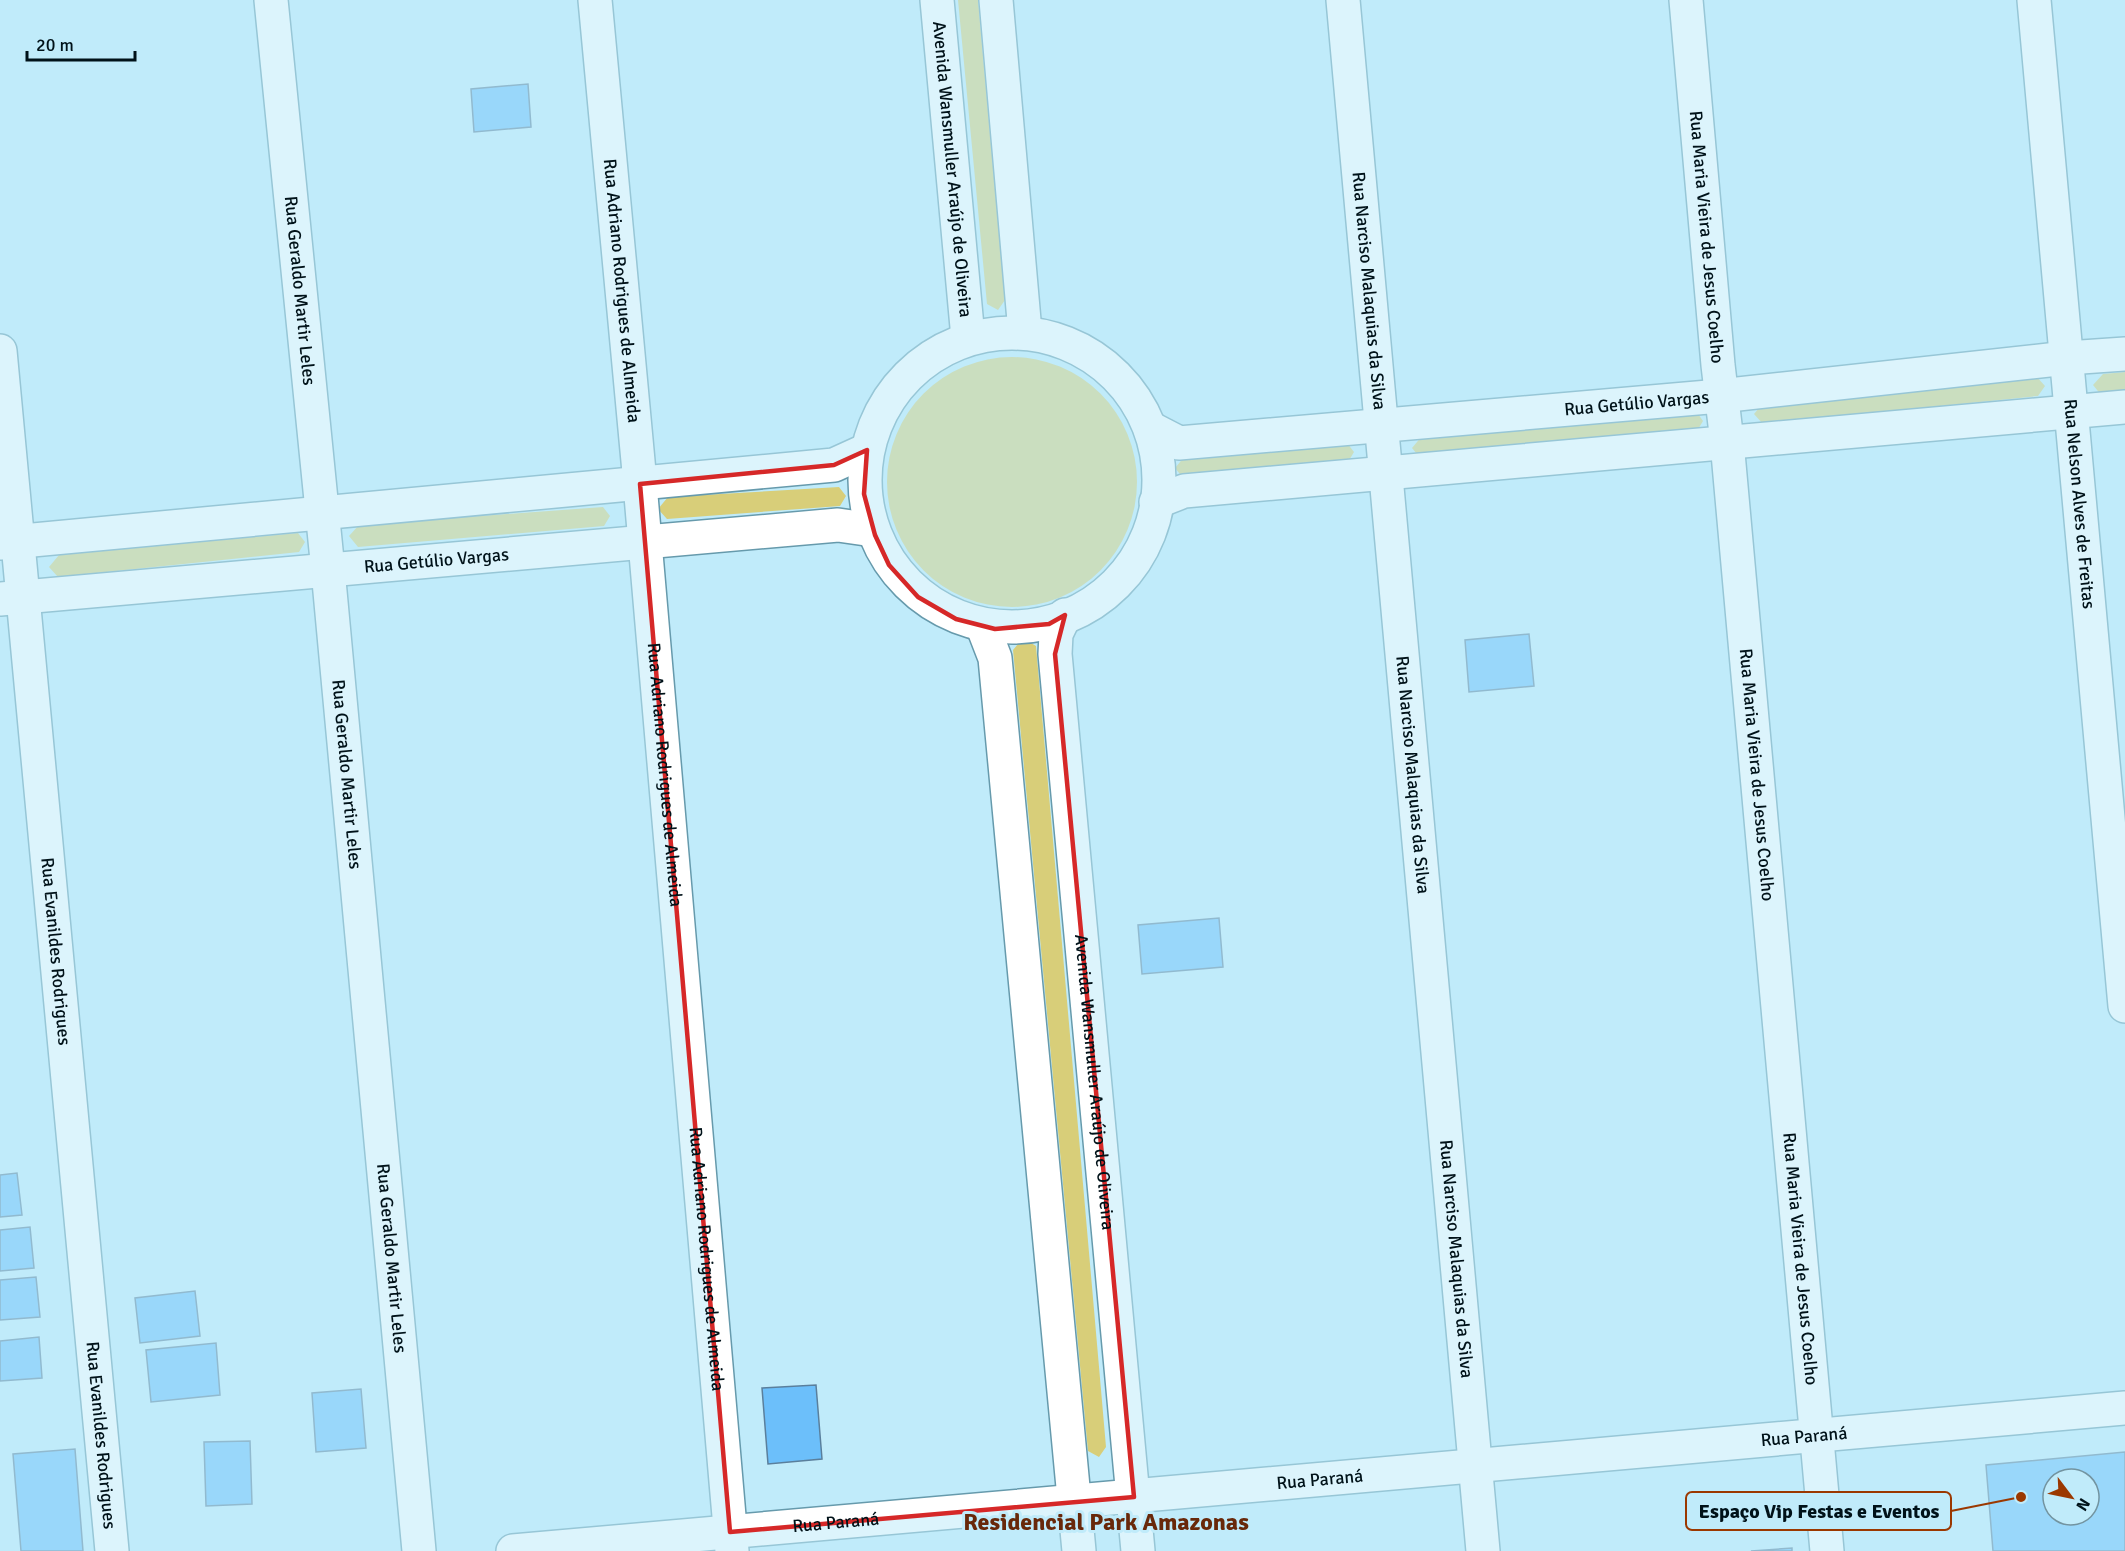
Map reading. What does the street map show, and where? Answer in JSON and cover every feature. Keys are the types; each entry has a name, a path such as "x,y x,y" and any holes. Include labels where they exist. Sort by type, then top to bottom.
{"street":[{"name":"Rua Geraldo Martir Leles","path":"270,0 328,570 419,1551"},
{"name":"Rua Adriano Rodrigues de Almeida","path":"595,0 640,484 731,1541"},
{"name":"Avenida Wansmuller Araújo de Oliveira","path":"937,0 968,338"},
{"path":"996,0 1025,332"},
{"name":"Rua Narciso Malaquias da Silva","path":"1343,0 1483,1551"},
{"name":"Rua Maria Vieira de Jesus Coelho","path":"1686,0 1720,396 1727,442 1827,1551"},
{"name":"Rua Nelson Alves de Freitas","path":"2034,0 2125,1006"},
{"name":"Avenida Wansmuller Araújo de Oliveira","path":"997,332 1025,332 1066,342 1102,362 1131,392 1150,428 1158,456 1159,485 1151,532 1127,573 1092,605 1049,624 995,629 956,619 918,597 889,565 873,530 864,494 865,461 876,421 899,385 930,357 968,338 997,332"},
{"name":"Rua Evanildes Rodrigues","path":"0,351 11,598 112,1551"},
{"name":"Rua Getúlio Vargas","path":"1150,428 1179,443 1720,396 2067,358 2125,354"},
{"path":"1156,502 1184,492 2125,407"},
{"path":"9,542 834,465 867,450"},
{"name":"Rua Getúlio Vargas","path":"11,598 838,525 873,530"},
{"name":"Avenida Wansmuller Araújo de Oliveira","path":"1065,615 1056,634 1055,654 1138,1551"},
{"path":"983,627 995,658 1079,1551"},
{"name":"Rua Paraná","path":"513,1551 731,1541 1134,1497 2125,1408"}],"highlighted area":[{"path":"867,450 864,494 875,535 889,565 918,597 956,619 995,629 1049,624 1065,615 1055,654 1134,1497 730,1532 640,484 834,465"}],"shaded area":[{"path":"958,0 978,0 1005,300 998,310 987,304"},
{"path":"1012,357 1036,359 1060,366 1091,385 1109,403 1128,434 1135,458 1137,482 1135,506 1128,530 1109,561 1091,579 1060,598 1036,605 1012,607 988,605 964,598 933,579 915,561 896,530 889,506 887,482 889,458 896,434 915,403 933,385 964,366 988,359"},
{"path":"2125,372 2125,393 2102,396 2093,385 2103,374"},
{"path":"2036,376 2045,386 2038,396 1763,424 1754,414 1764,402"},
{"path":"1696,411 1703,421 1697,431 1421,459 1412,448 1422,436"},
{"path":"1347,443 1354,452 1348,462 1184,479 1175,468 1185,456"},
{"path":"839,487 846,496 840,506 667,519 658,509 668,497"},
{"path":"603,507 610,516 604,526 358,547 349,536 359,525"},
{"path":"298,533 305,542 299,552 58,577 49,567 59,555"},
{"path":"1023,638 1036,646 1106,1447 1099,1457 1088,1451 1013,650"}],"building":[{"path":"528,84 531,127 474,132 471,89"},
{"path":"1529,634 1534,686 1469,692 1465,640"},
{"path":"1219,918 1223,967 1142,974 1138,925"},
{"path":"17,1173 22,1215 0,1217 0,1175"},
{"path":"30,1227 34,1268 0,1271 0,1230"},
{"path":"36,1277 40,1317 0,1320 0,1280"},
{"path":"195,1291 200,1336 140,1343 135,1298"},
{"path":"39,1337 42,1378 0,1381 0,1341"},
{"path":"216,1343 220,1395 151,1402 146,1350"},
{"path":"816,1385 822,1459 768,1464 762,1388"},
{"path":"361,1389 366,1448 316,1452 312,1393"},
{"path":"250,1441 252,1504 206,1506 204,1442"},
{"path":"75,1449 83,1551 21,1551 13,1454"},
{"path":"2125,1452 2125,1551 1993,1551 1986,1465"},
{"path":"1792,1548 1792,1551 1751,1551"}],"place":[{"name":"Espaço Vip Festas e Eventos","path":"2021,1497"}],"district":[{"name":"Residencial Park Amazonas","path":"1106,1522"}]}
